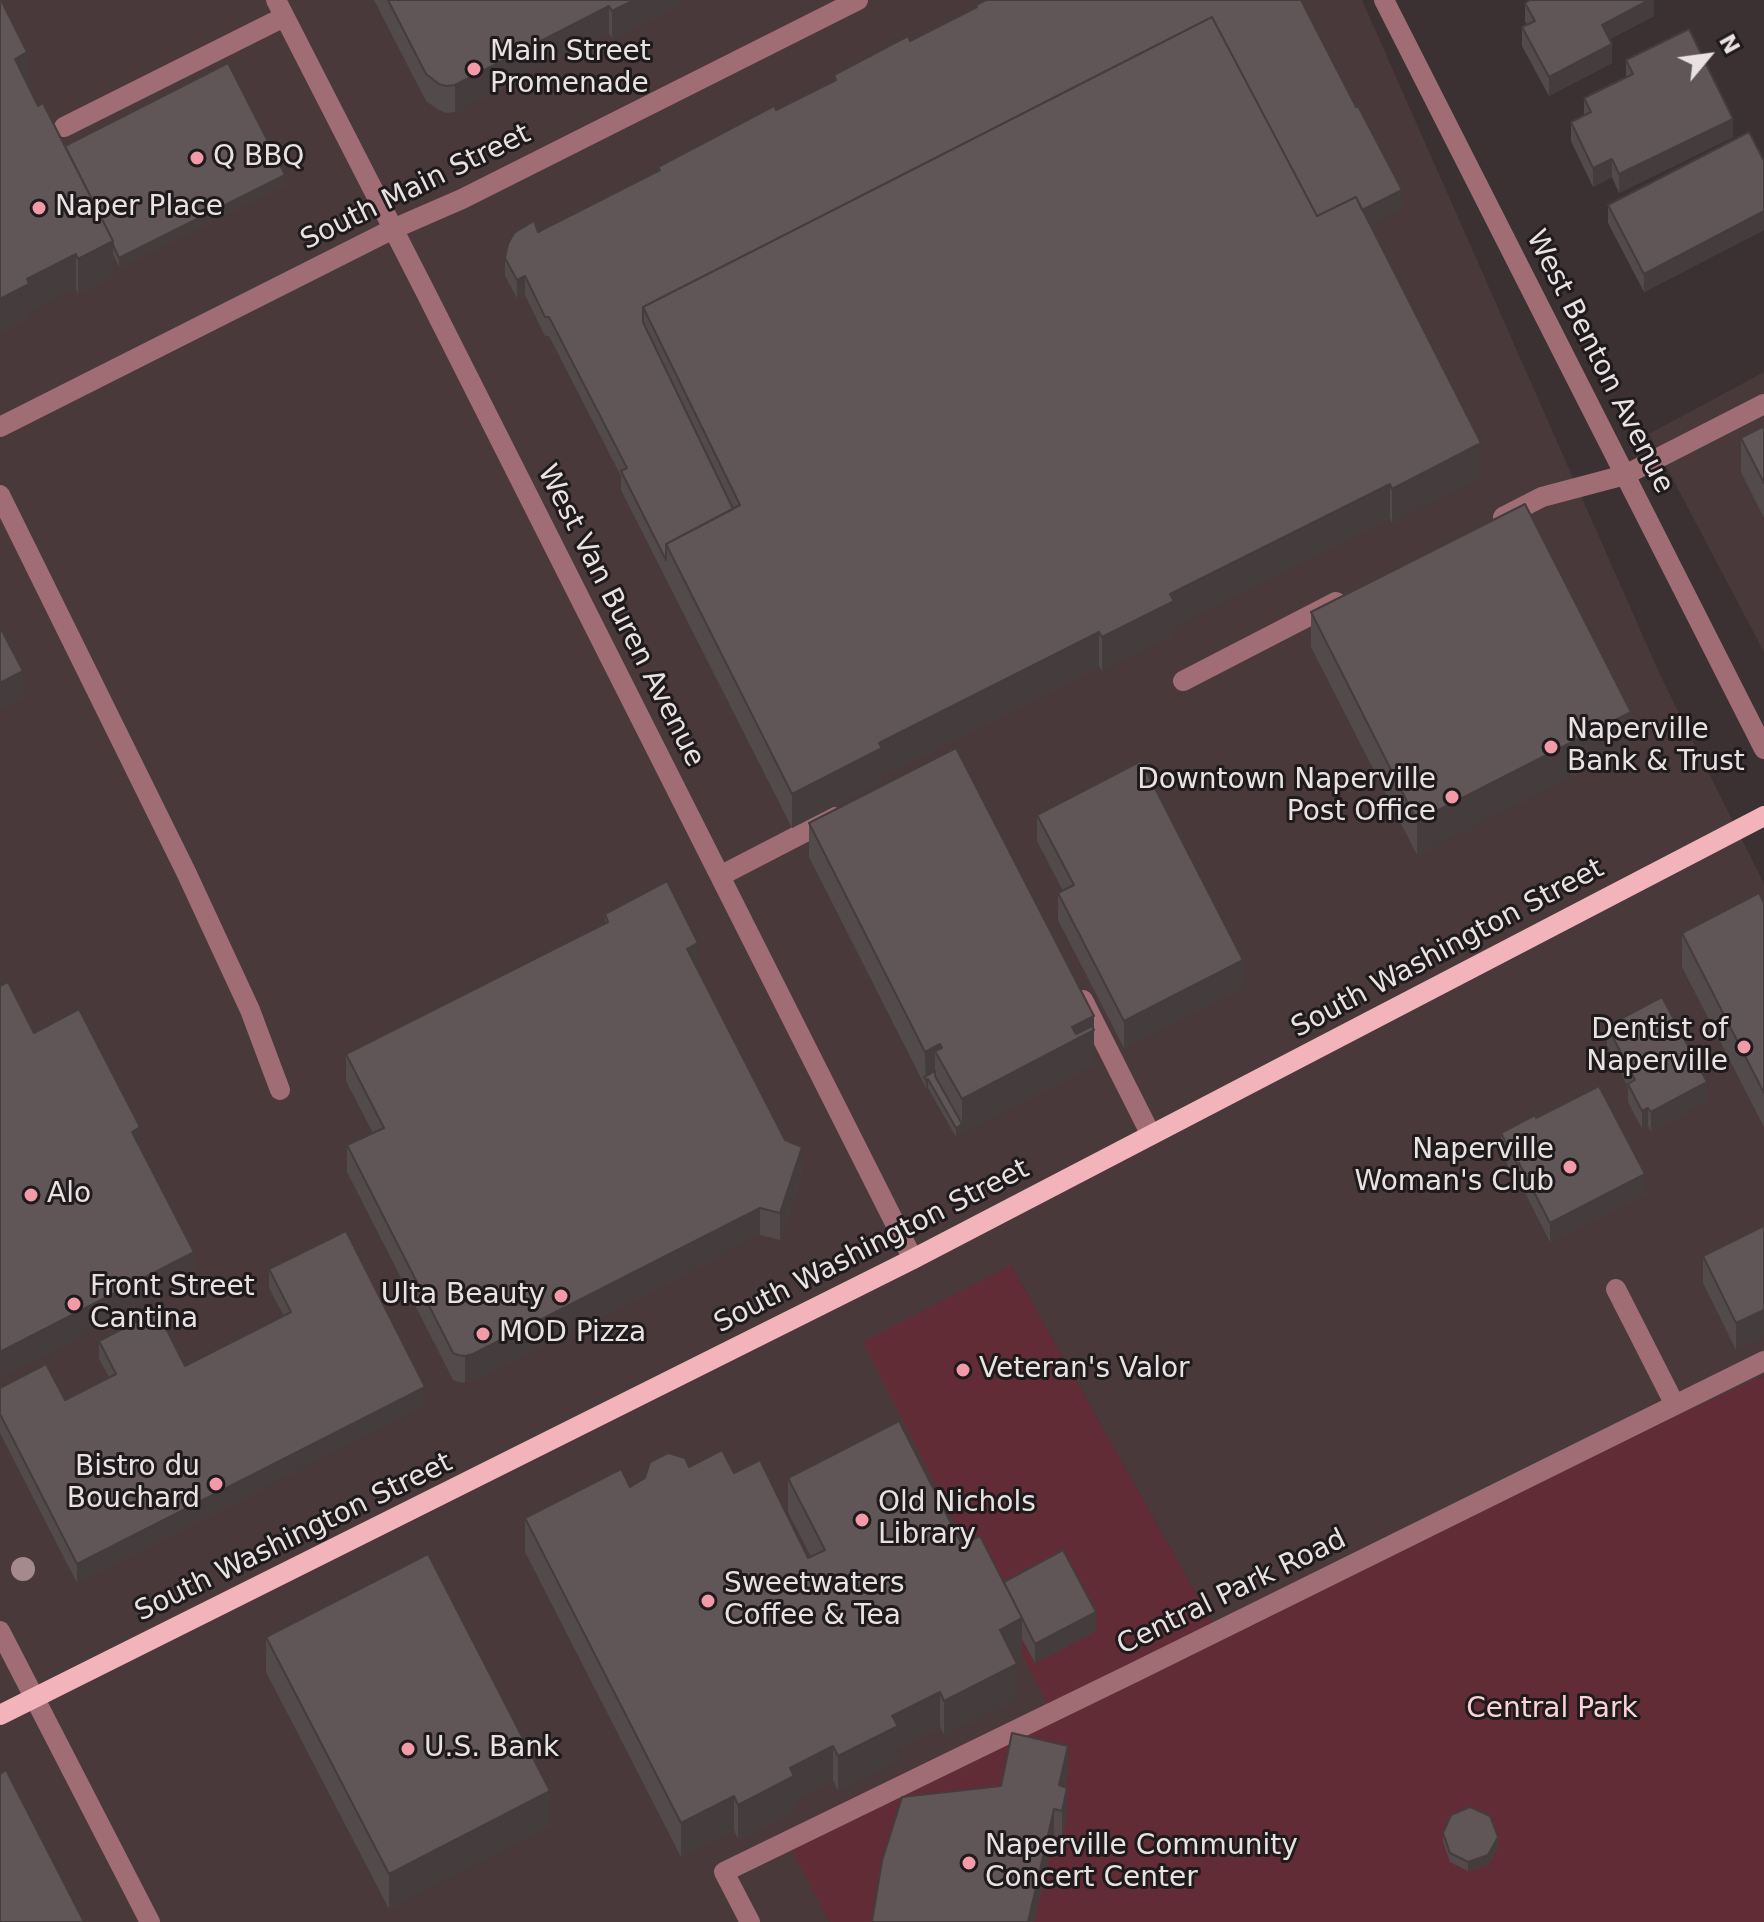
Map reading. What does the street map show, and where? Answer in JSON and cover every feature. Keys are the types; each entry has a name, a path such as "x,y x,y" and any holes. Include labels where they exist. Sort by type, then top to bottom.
{"main road":[{"name":"South Washington Street","path":"0,1715 913,1259 1764,816"}],"street":[{"name":"South Main Street","path":"0,427 858,0"},
{"name":"West Benton Avenue","path":"1384,0 1764,749"},
{"name":"West Van Buren Avenue","path":"280,9 913,1259"},
{"path":"64,127 280,9"},
{"path":"1487,525 1542,497 1625,475 1764,404"},
{"path":"0,495 186,872 250,1010 280,1090"},
{"path":"1183,681 1349,596"},
{"path":"720,876 846,811"},
{"path":"1071,976 1151,1135"},
{"path":"1616,1289 1675,1405"},
{"name":"Central Park Road","path":"750,1922 724,1872 1764,1361"},
{"path":"0,1631 150,1922"}],"shaded area":[{"path":"0,0 1362,0 1661,677 1764,884 1764,1376 1220,1636 1011,1265 1039,1685 1050,1709 788,1842 830,1922 0,1922"},
{"path":"1764,372 1764,652 1649,434"}],"green space":[{"name":"Central Park","path":"1011,1265 1220,1636 1592,1455 1764,1376 1764,1922 830,1922 787,1842 1050,1709 863,1342"}],"building":[{"name":"Naper Place","path":"0,0 27,52 15,59 38,106 43,103 113,241 78,259 76,254 27,279 29,284 0,299"},
{"path":"388,0 634,0 612,11 609,6 455,85 446,86 426,74"},
{"path":"986,0 1301,0 1402,190 1362,210 1356,197 1317,216 1212,17 643,307 643,322 733,509 666,544 666,560 621,471 627,468 549,317 545,317 525,276 517,280 505,258 514,233 534,221 538,232 660,170 658,167 774,106 776,110 836,80 834,75 908,36 910,41"},
{"path":"1530,0 1649,0 1602,25 1612,44 1549,77 1522,27 1535,21 1525,3"},
{"path":"1212,17 1317,216 1356,197 1481,443 1392,489 1390,484 1170,594 1174,601 1102,637 1099,632 879,743 882,748 792,794 666,544 740,505 643,307"},
{"path":"1689,29 1733,119 1619,174 1612,159 1593,168 1571,122 1591,112 1584,98 1633,74 1626,60"},
{"name":"Q BBQ","path":"228,63 285,175 119,258 65,146"},
{"path":"1749,132 1764,161 1764,211 1644,274 1608,205"},
{"path":"1764,426 1764,483 1741,438"},
{"path":"1525,504 1631,712 1417,821 1311,612"},
{"path":"0,627 23,671 0,683"},
{"path":"956,748 1094,1016 1072,1027 1076,1034 1092,1026 1094,1030 962,1099 935,1051 942,1048 940,1044 925,1052 809,823"},
{"path":"1141,761 1243,960 1124,1021 1058,893 1074,885 1037,815"},
{"path":"667,881 698,943 687,949 785,1140 802,1147 780,1213 760,1208 473,1354 453,1353 347,1145 384,1128 346,1054 608,922 605,914"},
{"name":"Dentist of Naperville","path":"1759,893 1764,903 1764,1093 1682,933"},
{"path":"8,982 34,1033 79,1009 140,1127 132,1132 194,1252 0,1352 0,986"},
{"path":"1662,997 1707,1082 1651,1112 1648,1108 1642,1111 1628,1084 1635,1080 1607,1026"},
{"path":"935,1071 962,1124 956,1128 924,1077"},
{"name":"Naperville Woman's Club","path":"1599,1086 1645,1174 1550,1223 1501,1133"},
{"path":"1764,1226 1764,1310 1736,1323 1703,1256"},
{"path":"346,1231 425,1387 77,1564 0,1414 0,1388 46,1364 65,1400 116,1374 99,1341 157,1311 185,1366 291,1312 269,1269"},
{"path":"899,1421 962,1545 980,1536 1022,1618 1000,1630 1017,1664 944,1701 940,1692 892,1716 898,1726 838,1756 833,1746 790,1768 794,1776 738,1805 734,1796 681,1823 525,1518 621,1469 630,1487 645,1478 650,1462 668,1453 685,1458 689,1467 722,1450 734,1473 760,1460 808,1558 825,1550 788,1478"},
{"path":"1063,1550 1096,1612 1035,1644 1004,1582"},
{"name":"U.S. Bank","path":"428,1554 550,1791 389,1874 266,1637"},
{"name":"Naperville Community Concert Center","path":"1012,1733 1068,1746 1059,1785 1067,1788 1062,1811 1054,1809 1028,1922 872,1922 882,1861 902,1797 1001,1786"},
{"path":"6,1770 84,1922 0,1922 0,1774"},
{"path":"1470,1807 1490,1816 1498,1837 1488,1855 1468,1862 1450,1853 1443,1833 1451,1815"}],"place":[{"name":"Main Street Promenade","path":"474,69"},
{"name":"Q BBQ","path":"197,158"},
{"name":"Naper Place","path":"39,208"},
{"name":"Naperville Bank & Trust","path":"1551,747"},
{"name":"Downtown Naperville Post Office","path":"1452,797"},
{"name":"Dentist of Naperville","path":"1744,1047"},
{"name":"Naperville Woman's Club","path":"1570,1167"},
{"name":"Alo","path":"31,1195"},
{"name":"Ulta Beauty","path":"561,1296"},
{"name":"Front Street Cantina","path":"74,1304"},
{"name":"MOD Pizza","path":"483,1334"},
{"name":"Veteran's Valor","path":"963,1370"},
{"name":"Bistro du Bouchard","path":"216,1484"},
{"name":"Old Nichols Library","path":"862,1520"},
{"name":"Sweetwaters Coffee & Tea","path":"708,1601"},
{"name":"U.S. Bank","path":"408,1749"},
{"name":"Naperville Community Concert Center","path":"969,1863"}]}
